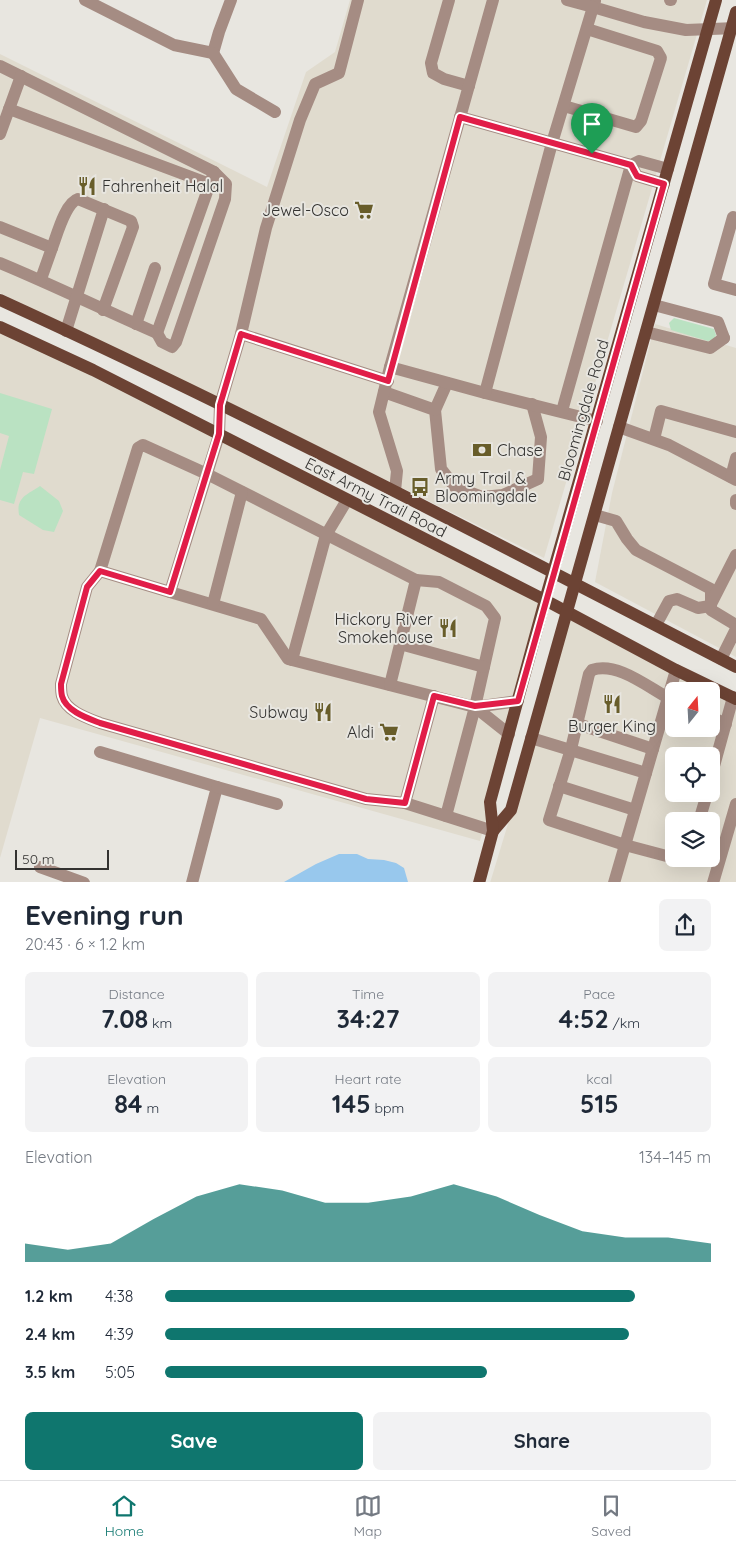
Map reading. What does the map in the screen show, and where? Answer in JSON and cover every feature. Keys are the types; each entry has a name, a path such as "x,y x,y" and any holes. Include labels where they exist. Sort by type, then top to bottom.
{"main road":[{"name":"Bloomingdale Road","path":"479,882 493,831 490,802 545,600 716,0"},
{"name":"Bloomingdale Road","path":"493,831 511,810 734,28 736,12"},
{"name":"East Army Trail Road","path":"0,300 66,330 395,491 736,667"},
{"name":"East Army Trail Road","path":"0,327 93,370 734,698"}],"street":[{"path":"85,0 174,45 213,54 236,89 275,112"},
{"path":"213,54 231,0"},
{"path":"170,592 219,434 220,405 241,334 266,228 300,120 314,84 339,73 358,0"},
{"path":"449,0 431,63 432,73 444,79 469,86"},
{"path":"395,491 397,471 379,412 493,0"},
{"path":"567,0 594,4 644,22 686,30 734,28"},
{"path":"485,393 552,143 594,4"},
{"path":"564,106 636,127 641,121 661,58 657,51 587,29"},
{"path":"0,66 212,178"},
{"path":"0,134 21,76"},
{"path":"0,263 157,333 162,342 172,347 176,342 225,199 226,184 9,108"},
{"path":"460,117 631,165 639,161 668,169"},
{"path":"631,165 637,176 664,184"},
{"path":"562,411 631,165"},
{"path":"157,333 212,178"},
{"path":"41,280 68,206 73,200 78,199 131,221 132,227 103,310"},
{"path":"66,330 104,209"},
{"path":"736,218 733,217 714,284 736,290"},
{"path":"0,227 52,248"},
{"path":"136,324 155,268"},
{"path":"646,332 710,348 730,339 718,322 654,305"},
{"path":"241,334 386,387 434,410"},
{"path":"390,367 597,421"},
{"path":"447,383 434,410 441,469 455,487 482,497 503,495 538,479 541,437 532,404"},
{"path":"654,439 662,411 736,432"},
{"path":"619,427 669,445 733,479 736,458"},
{"path":"446,816 475,706 495,618 486,606 439,582 416,580 207,474 144,445 138,448 100,571 87,587 61,684 62,697 69,707 83,716 100,723 366,799 405,803 493,831"},
{"path":"213,604 242,492"},
{"path":"292,660 326,535 347,500"},
{"path":"595,515 616,521 636,550 710,589 711,610 736,625"},
{"path":"710,606 736,555"},
{"path":"100,571 261,619 288,659 475,706 518,701"},
{"path":"390,685 416,580"},
{"path":"656,625 669,600 677,599 698,608 710,606"},
{"path":"721,659 736,629"},
{"path":"400,644 484,667"},
{"path":"665,695 626,674 604,668 592,670 589,674 578,724 549,820 625,845 665,856"},
{"path":"674,682 676,670"},
{"path":"405,803 434,696"},
{"path":"719,747 734,698"},
{"path":"475,706 509,734"},
{"path":"614,882 653,749 665,716"},
{"path":"720,721 726,724"},
{"path":"578,724 653,749"},
{"path":"532,738 646,773"},
{"path":"100,752 277,804"},
{"path":"560,786 635,810"},
{"path":"192,882 218,787"},
{"path":"713,882 730,845 736,804"},
{"path":"40,867 84,882"}],"shaded area":[{"path":"350,0 707,0 544,558 216,396 0,293 0,54 267,187 306,72 335,52"},
{"path":"655,324 736,348 736,657 595,582 612,493"},
{"path":"0,332 131,394 546,606 480,841 40,718 0,858"},
{"path":"570,620 693,682 665,682 665,738 720,738 720,696 736,704 736,882 490,882"}],"green space":[{"path":"674,318 714,329 716,335 714,339 708,341 671,330 669,323"},
{"path":"0,393 52,409 34,474 23,472 14,504 0,500 0,470 9,436 0,433"},
{"path":"40,486 59,501 63,511 54,532 43,530 19,515 21,500"}],"water":[{"path":"339,854 357,854 368,859 396,863 404,868 408,882 284,882 316,864"}],"place":[{"name":"Fahrenheit Halal","path":"87,186"},
{"name":"Jewel-Osco","path":"364,210"},
{"name":"Chase","path":"482,450"},
{"name":"Army Trail & Bloomingdale","path":"420,487"},
{"name":"Hickory River Smokehouse","path":"448,628"},
{"name":"Burger King","path":"612,704"},
{"name":"Subway","path":"323,712"},
{"name":"Aldi","path":"389,732"}],"route":[{"path":"460,117 592,154 631,165 637,176 664,184 518,701 475,706 434,696 405,803 366,799 218,757 100,723 83,716 69,707 62,697 61,684 87,587 100,571 170,592 219,434 220,405 241,334 388,381 390,367 460,117"}]}
